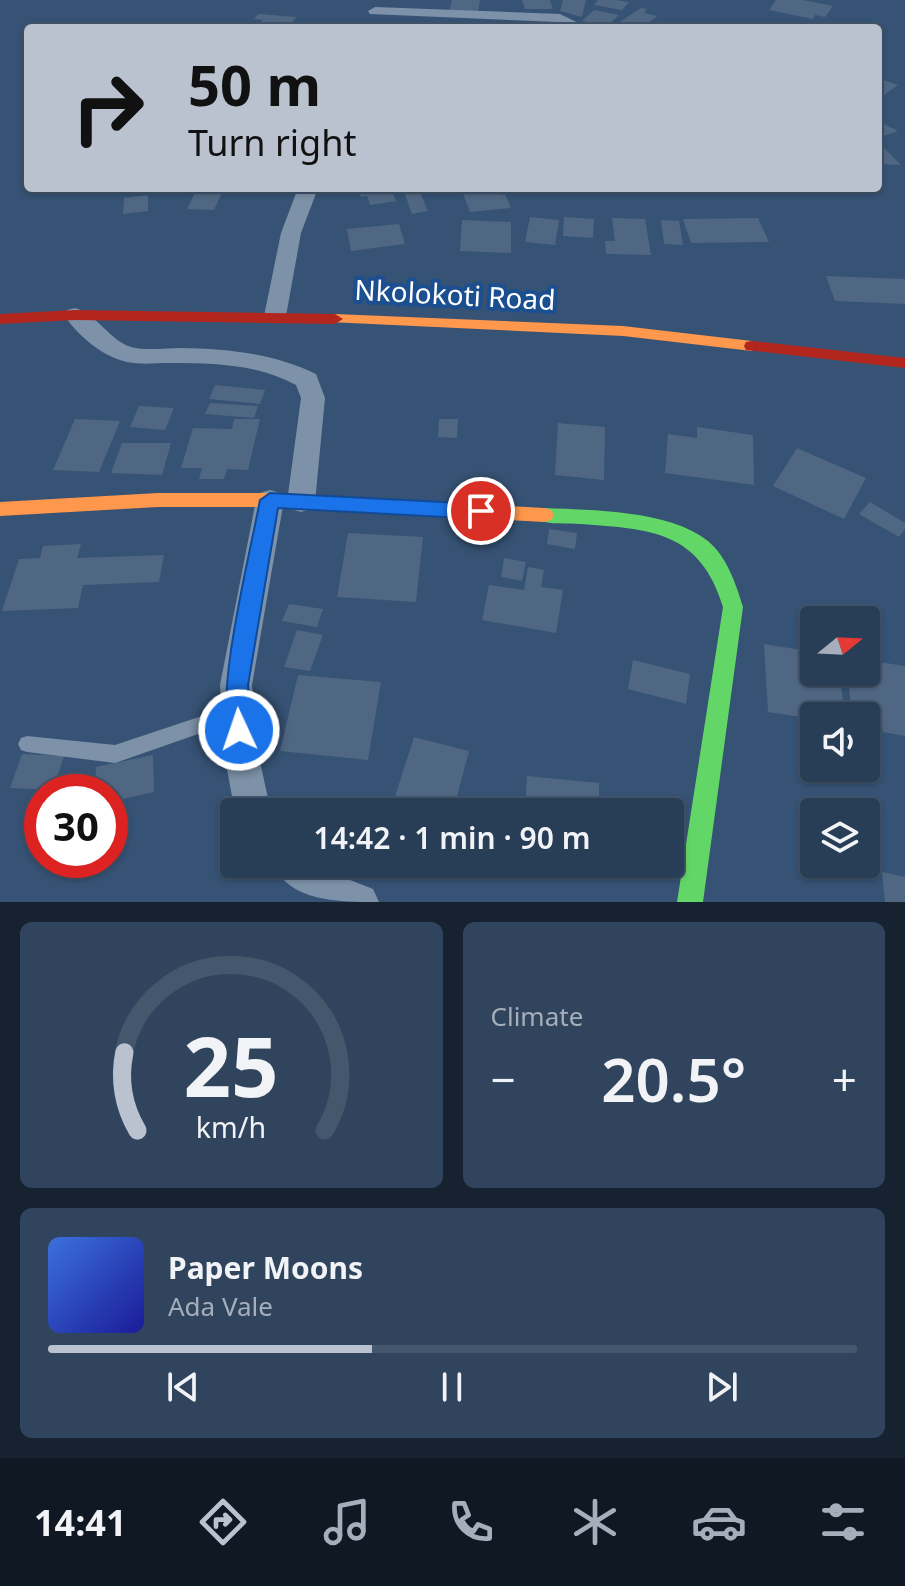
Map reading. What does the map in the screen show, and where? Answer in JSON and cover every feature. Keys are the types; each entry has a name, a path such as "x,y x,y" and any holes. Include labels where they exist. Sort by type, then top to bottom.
{"main road":[{"name":"Nkolokoti Road","path":"0,319 75,315 275,316 623,331 905,363"},
{"path":"0,509 158,500 270,500 571,516 670,529 701,547 726,582 733,607 690,902"}],"street":[{"path":"370,24 377,5 560,18 573,24"},
{"path":"275,316 291,233 306,192"},
{"path":"75,315 110,348 130,355 261,361 291,369 307,380 313,398 301,502"},
{"path":"250,798 240,748 236,685 270,500"},
{"path":"306,878 313,884 360,902"}],"lane":[{"path":"27,744 115,754 238,712"}],"building":[{"path":"452,0 480,0 478,12 449,11"},
{"path":"522,0 550,0 553,9 525,9"},
{"path":"563,0 586,0 582,17 560,11"},
{"path":"598,0 629,2 622,10 594,5"},
{"path":"776,0 803,0 833,6 825,17 815,15 813,19 769,10"},
{"path":"641,8 647,9 644,13 657,16 647,24 618,23"},
{"path":"594,10 619,15 609,24 582,21"},
{"path":"258,14 296,17 291,24 259,24 263,20 254,19"},
{"path":"882,79 898,85 882,96"},
{"path":"882,123 898,131 882,137"},
{"path":"884,148 901,165 882,164"},
{"path":"195,192 222,192 214,210 187,209"},
{"path":"359,192 393,192 396,201 370,205 367,196 361,197"},
{"path":"404,192 420,192 428,211 412,214"},
{"path":"462,192 505,194 511,208 470,212"},
{"path":"148,195 148,211 123,214 124,198"},
{"path":"530,217 559,220 555,245 525,242"},
{"path":"564,217 594,219 593,238 563,236"},
{"path":"612,218 645,219 651,255 606,254 605,241 615,241"},
{"path":"758,218 769,242 691,243 683,219"},
{"path":"462,220 511,222 511,253 460,251"},
{"path":"661,220 679,221 683,245 664,244"},
{"path":"399,224 405,244 351,251 347,229"},
{"path":"826,276 905,279 905,304 835,301"},
{"path":"215,385 265,390 260,404 209,399"},
{"path":"210,403 258,406 254,418 205,414"},
{"path":"139,406 174,408 165,430 130,427"},
{"path":"75,419 120,421 99,472 53,470"},
{"path":"234,419 260,419 248,470 227,469 224,479 199,479 202,468 181,468 193,428 232,429"},
{"path":"439,419 458,419 457,438 438,437"},
{"path":"558,423 605,427 604,480 555,475"},
{"path":"697,427 753,435 754,485 665,473 668,434 697,438"},
{"path":"122,443 171,443 162,475 111,473"},
{"path":"797,448 866,478 844,519 773,486"},
{"path":"870,502 905,523 899,537 859,514"},
{"path":"549,529 577,533 575,549 547,544"},
{"path":"348,533 423,537 416,602 337,597"},
{"path":"81,544 77,558 164,555 159,582 83,585 78,608 2,611 19,559 40,558 43,546"},
{"path":"504,558 526,562 522,581 501,577"},
{"path":"528,567 544,570 541,587 563,590 556,633 482,620 489,585 524,590"},
{"path":"289,604 323,609 317,627 282,621"},
{"path":"297,630 323,635 310,671 284,667"},
{"path":"764,644 800,650 800,686 841,686 843,702 800,702 800,717 768,712"},
{"path":"633,660 690,674 686,704 628,689"},
{"path":"880,662 905,666 905,736 883,732 880,702 851,702 849,686 880,686"},
{"path":"298,675 381,682 368,760 280,751"},
{"path":"414,737 469,751 457,798 394,798"},
{"path":"22,754 64,756 58,774 24,774 24,789 10,788"},
{"path":"153,755 154,792 128,798 128,774 96,774 96,767"},
{"path":"527,776 599,783 599,798 526,798"},
{"path":"882,872 905,877 905,902 885,902"}],"traffic: fast":[{"path":"544,515 627,522 688,538 712,560 728,591 733,607 690,902"}],"traffic: slow":[{"path":"335,319 623,331 752,346"},
{"path":"0,509 158,500 270,500 544,515"}],"traffic: jam":[{"path":"0,319 75,315 335,319"},
{"path":"752,346 905,363"}],"route":[{"path":"239,730 236,685 270,500 481,511"}]}
